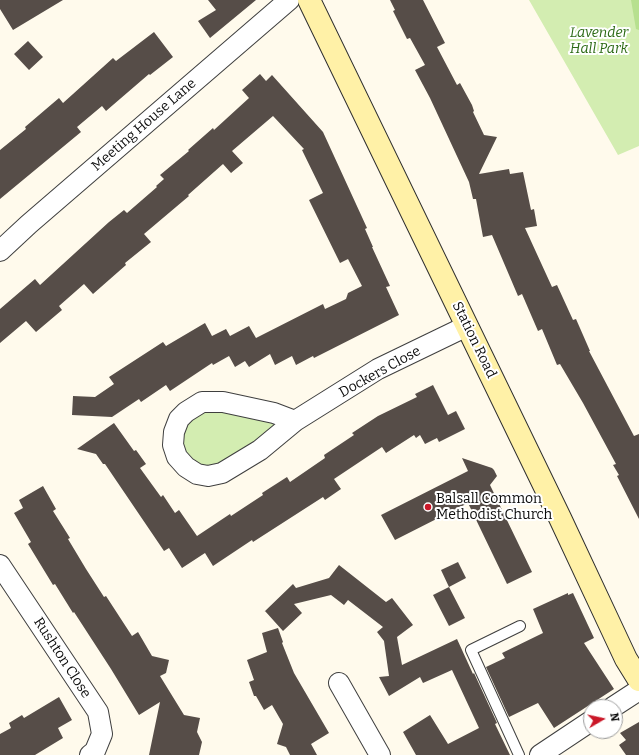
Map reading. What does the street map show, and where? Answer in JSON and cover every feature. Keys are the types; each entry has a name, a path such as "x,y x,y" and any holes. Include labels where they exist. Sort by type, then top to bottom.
{"street":[{"name":"Meeting House Lane","path":"0,251 29,224 289,0"},
{"name":"Station Road","path":"309,0 560,518 626,659 639,680"},
{"name":"Dockers Close","path":"295,421 274,413 223,402 202,402 186,412 179,419 174,432 173,445 177,457 197,474 208,476 222,473 260,450 295,421 378,369 467,326"},
{"name":"Rushton Close","path":"0,565 98,712 102,734 96,751 90,755"},
{"path":"339,682 380,755"},
{"path":"623,700 639,690"},
{"path":"540,755 583,726"}],"lane":[{"path":"519,755 471,650 520,626"}],"green space":[{"name":"Lavender Hall Park","path":"529,0 639,0 639,146 618,155"},
{"path":"631,0 639,0 639,30 636,29"},
{"path":"208,408 275,423 274,429 223,466 198,466 183,452 183,431 187,422"}],"building":[{"path":"0,0 63,0 13,30 0,9"},
{"path":"208,0 256,0 210,38 198,21 216,10"},
{"path":"390,0 423,0 445,43 437,47 457,85 460,83 472,105 473,112 484,135 497,137 479,174 509,169 510,174 523,172 531,210 534,209 537,226 525,228 552,287 557,285 573,320 576,319 589,351 634,436 639,434 639,519 617,476 619,475 613,465 616,464 583,403 560,364 557,365 542,329 538,331 522,294 518,296 492,235 483,237 476,199 473,199 469,182 430,98 415,70 425,65 410,38 407,39 393,11 395,10"},
{"path":"154,32 173,57 150,75 149,74 106,111 102,106 77,127 81,132 0,199 0,150 26,129 25,127 59,98 63,103 113,58 116,61"},
{"path":"28,41 43,57 29,70 14,54"},
{"path":"260,74 266,81 272,75 323,132 367,228 365,229 372,247 390,286 386,287 399,315 314,358 313,356 296,365 292,356 275,365 270,354 249,367 245,361 235,367 229,356 213,365 212,363 170,391 166,385 141,402 139,399 112,417 72,415 73,396 95,397 114,384 109,377 163,342 166,346 205,323 212,336 226,329 230,336 249,326 256,338 323,304 325,309 346,299 348,293 362,286 348,259 340,263 309,200 323,193 302,150 304,149 273,116 232,151 243,163 231,173 223,164 188,195 189,196 144,234 151,242 125,263 126,265 93,294 84,284 59,306 62,310 36,332 26,321 0,343 0,309 35,279 40,285 109,222 124,210 127,213 157,187 156,186 164,179 160,175 189,151 188,150 213,128 214,130 249,98 242,90"},
{"path":"433,385 448,415 456,411 465,429 439,442 437,438 425,444 420,435 416,438 414,435 386,453 382,447 334,479 341,489 325,500 323,497 253,542 252,540 213,566 205,553 182,568 169,548 164,551 105,464 103,464 96,454 77,449 114,423 134,451 136,450 146,464 140,468 161,497 163,495 175,513 179,510 197,536 230,514 231,516 287,477 290,482 325,458 324,455 354,435 352,433 378,416 417,397 415,394"},
{"path":"462,458 494,470 497,476 490,485 532,572 507,584 468,503 395,540 381,515 468,471"},
{"path":"43,486 56,509 53,511 70,538 68,539 104,597 106,596 132,636 138,632 152,656 169,660 166,673 160,676 184,715 200,718 197,732 202,742 199,755 149,755 160,702 139,715 74,612 73,613 55,584 53,585 28,544 31,542 14,513 23,508 19,500"},
{"path":"458,562 466,578 449,587 441,570"},
{"path":"339,565 386,602 392,598 413,625 397,637 402,665 457,639 497,723 495,724 510,755 416,755 403,732 430,715 448,744 479,728 452,670 423,683 420,677 389,696 379,677 389,676 384,641 377,632 383,627 348,600 344,605 331,595 294,604 302,613 283,631 265,611 293,584 296,588 329,578"},
{"path":"449,587 465,618 449,626 433,595"},
{"path":"568,593 568,595 573,593 594,638 584,643 614,689 599,699 583,699 583,709 554,728 538,703 509,717 486,667 505,658 502,653 543,633 533,609"},
{"path":"278,628 283,642 282,643 294,673 329,733 311,744 317,755 290,755 286,747 277,744 283,724 272,705 264,710 256,696 254,696 249,682 254,680 247,660 267,652 262,633"},
{"path":"59,697 72,720 58,728 63,738 35,755 0,755 0,734 11,728 9,723 22,715 24,718"},
{"path":"639,722 639,755 626,755 619,745 626,740 623,736 623,731"}],"place":[{"name":"Balsall Common Methodist Church","path":"428,507"}]}
